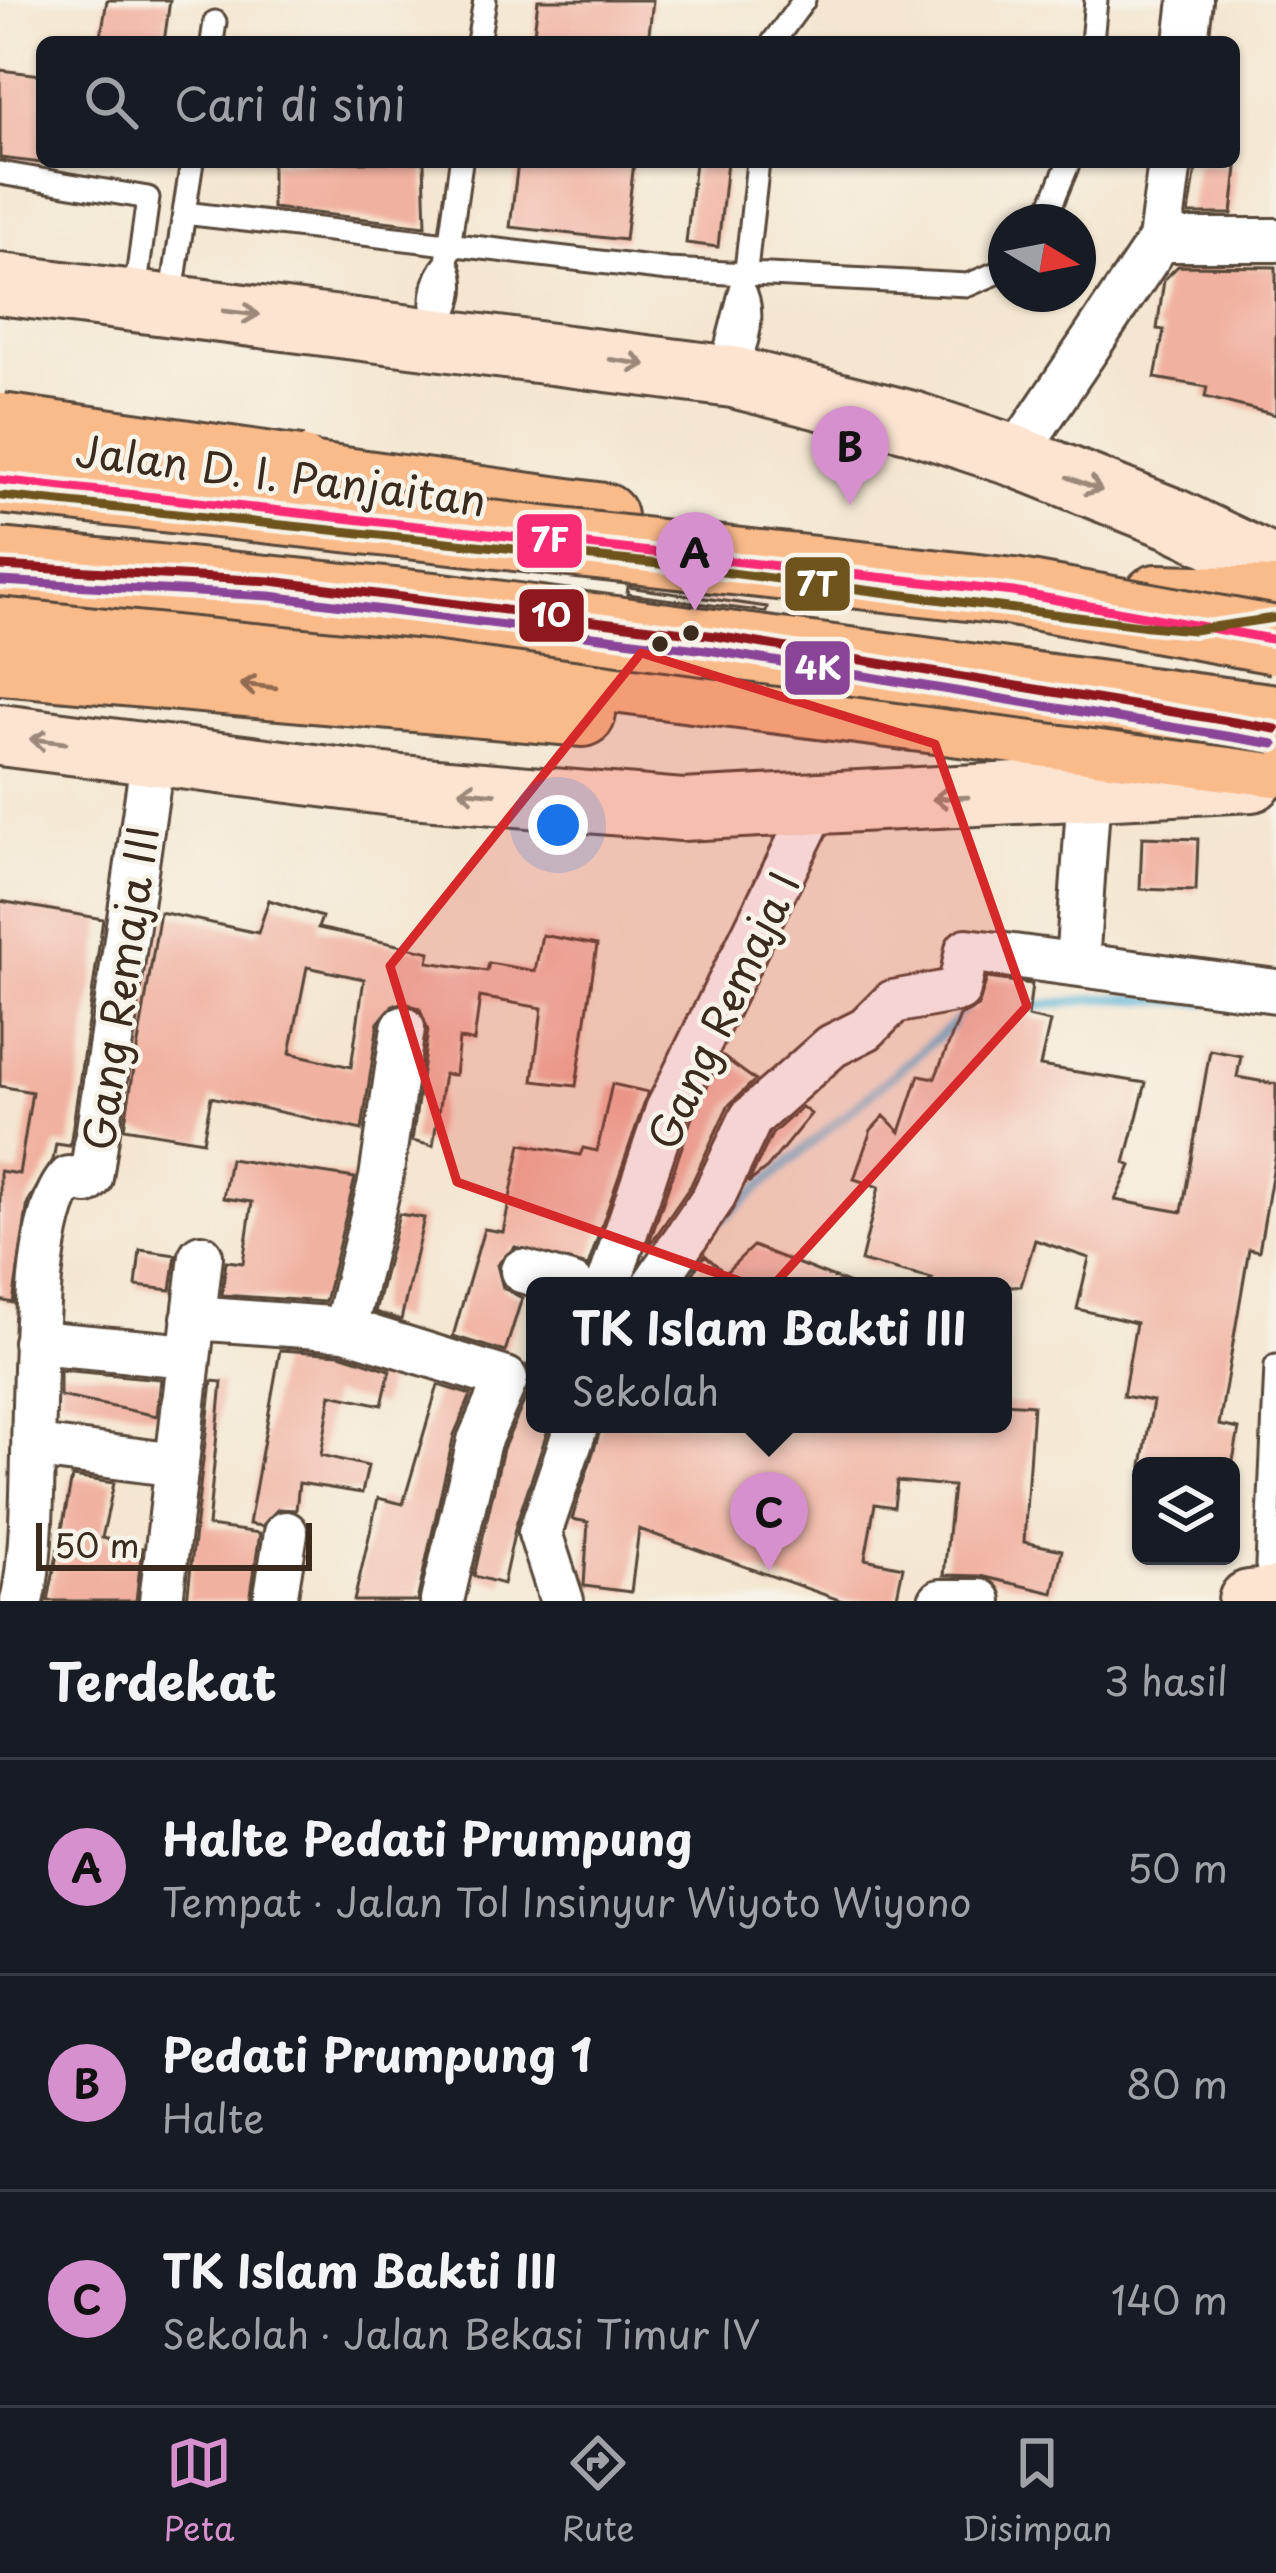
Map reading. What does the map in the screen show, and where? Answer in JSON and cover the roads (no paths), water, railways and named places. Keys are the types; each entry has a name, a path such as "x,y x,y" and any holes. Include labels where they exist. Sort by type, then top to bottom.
{"highway":[{"path":"0,427 818,544 1013,592"},
{"name":"Jalan D. I. Panjaitan","path":"0,439 420,490 1187,602 1276,601"},
{"path":"0,480 1013,592 1276,637"},
{"path":"0,564 434,606 1276,718"},
{"path":"0,598 888,667"},
{"path":"0,598 934,715 1276,763"},
{"path":"0,661 375,698 652,718 1203,780"}],"street":[{"path":"1187,36 1191,0"},
{"path":"1015,456 1160,240 1169,168"},
{"path":"1160,240 1276,240"},
{"path":"0,284 436,332 734,373 1015,456 1173,519 1276,568"},
{"path":"0,735 151,762 682,810 1089,791 1203,780 1276,781"},
{"name":"Gang Remaja III","path":"22,1601 32,1562 38,1447 35,1342 50,1222 60,1187 69,1178 91,1178 151,762"},
{"path":"1077,964 1089,791"},
{"name":"Gang Remaja I","path":"611,1277 667,1110 817,804"},
{"path":"658,1277 712,1198 751,1118 832,1046 866,1029 893,1002 959,990 967,950 1276,991"},
{"path":"345,1329 381,1178 403,1028"},
{"path":"161,1601 201,1256"},
{"path":"522,1271 542,1277"},
{"path":"35,1342 345,1329 506,1379 479,1442 442,1601"},
{"path":"562,1601 540,1534 574,1433"},
{"path":"38,1447 177,1465"},
{"path":"275,1601 286,1533"},
{"path":"940,1601 980,1601"}],"lane":[{"path":"479,36 484,0"},
{"path":"777,36 804,0"},
{"path":"1093,36 1096,0"},
{"path":"152,302 184,213 191,168"},
{"path":"436,332 449,316 454,277 448,255 460,168"},
{"path":"734,373 725,351 734,301 744,279 757,168"},
{"path":"1052,204 1066,168"},
{"path":"0,173 148,198 152,302"},
{"path":"184,213 448,255 744,279 968,285 988,277"},
{"path":"0,511 658,579 1146,641 1193,644 1276,637"},
{"path":"0,564 271,581 669,630 1276,729"},
{"path":"1267,1599 1276,1366"}],"waterway":[{"path":"1020,1008 1101,998 1204,1002"},
{"path":"723,1218 965,1014"}],"place":[{"name":"Pedati Prumpung 1","path":"850,505"},
{"name":"Halte Pedati Prumpung","path":"695,611"},
{"name":"TK Islam Bakti III","path":"769,1571"}]}
